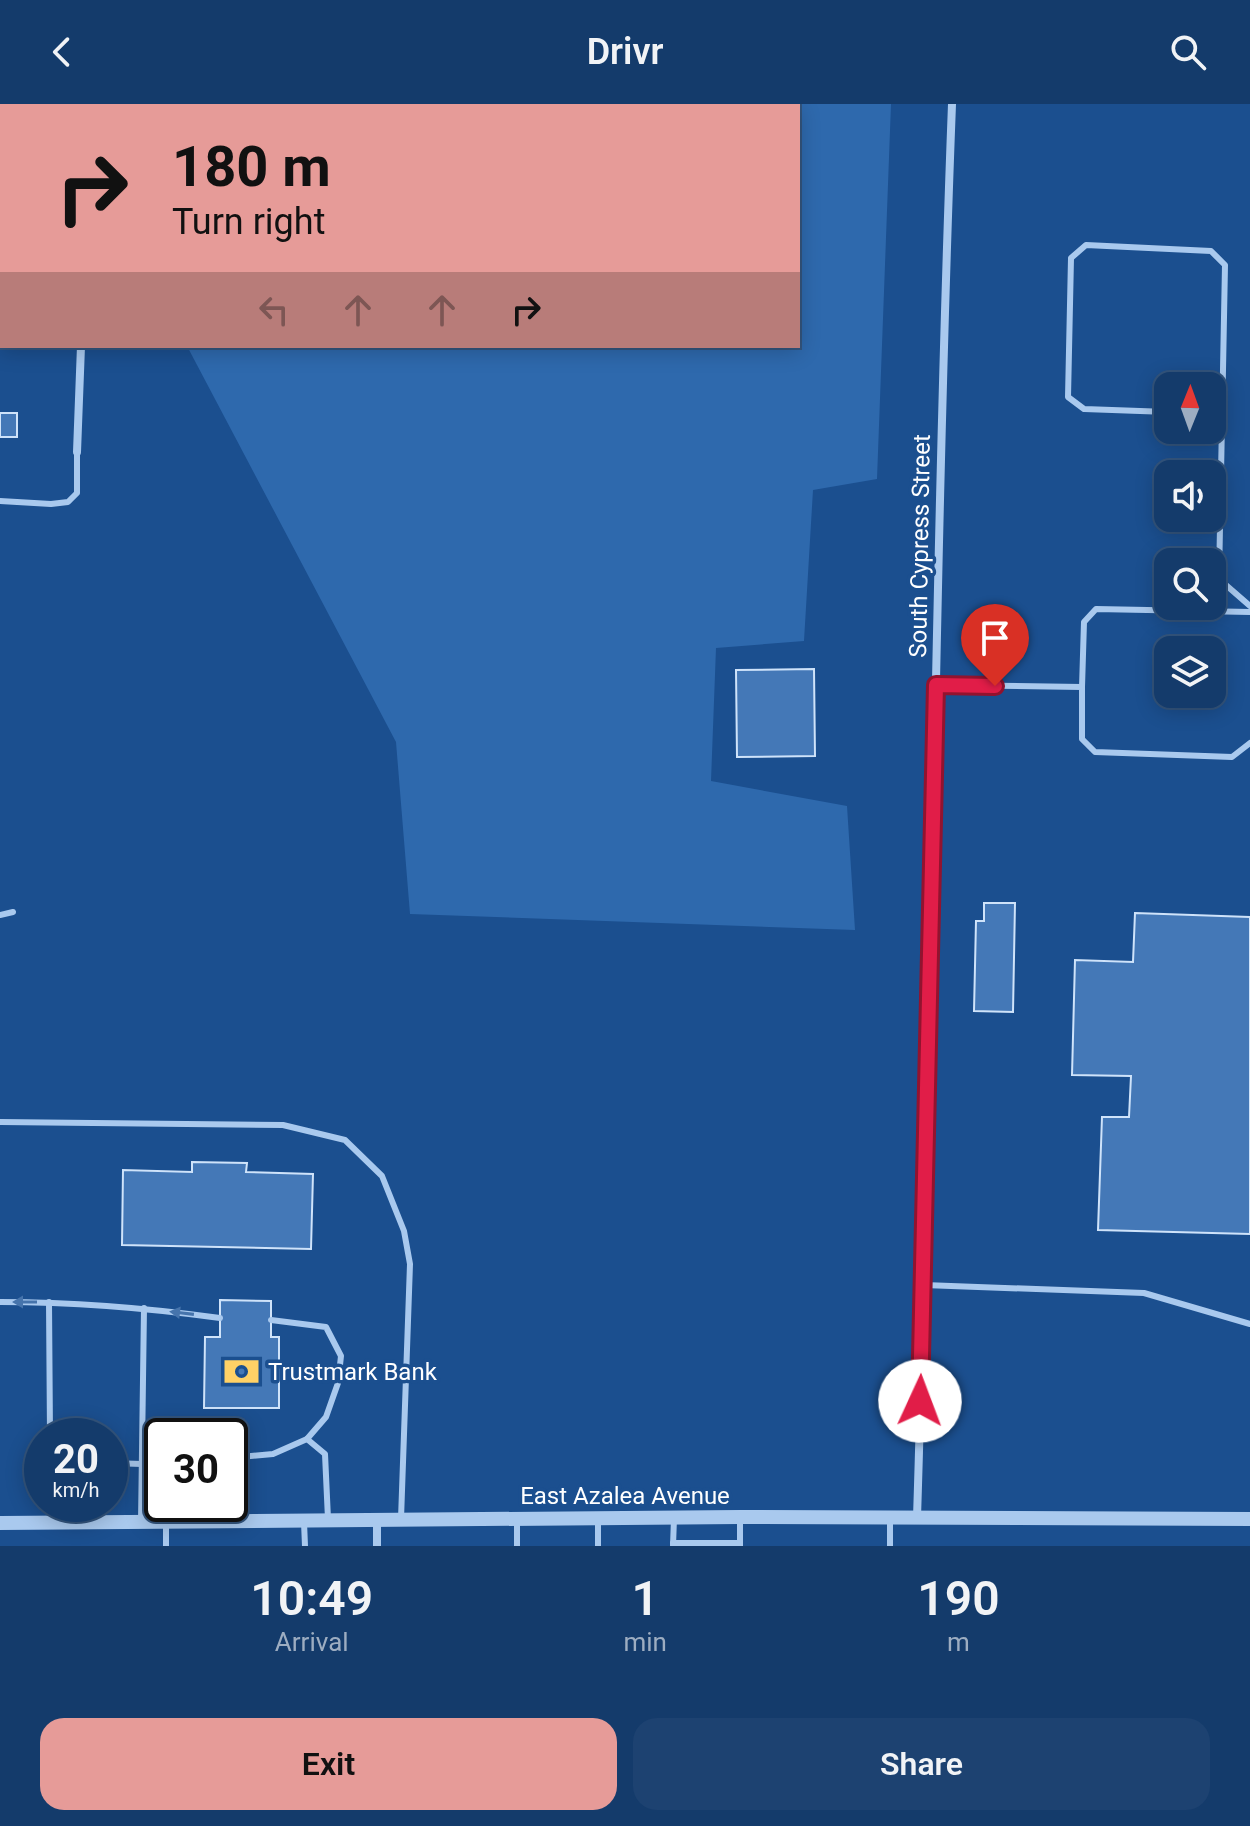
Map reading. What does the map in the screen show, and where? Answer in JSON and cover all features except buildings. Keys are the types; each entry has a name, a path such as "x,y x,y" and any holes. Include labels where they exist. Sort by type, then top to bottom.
{"street":[{"name":"South Cypress Street","path":"917,1518 952,104"},
{"path":"77,452 81,348"},
{"name":"East Azalea Avenue","path":"248,1520 740,1517 1250,1519"},
{"path":"377,1519 377,1546"},
{"name":"East Azalea Avenue","path":"0,1523 144,1522"}],"lane":[{"path":"1154,412 1084,409 1068,397 1071,258 1086,245 1211,251 1225,265 1223,372"},
{"path":"1220,548 1221,444"},
{"path":"0,501 68,502 77,493 77,452"},
{"path":"1226,586 1250,609"},
{"path":"1154,610 1096,609 1084,622 1082,739 1095,752 1232,757 1250,743"},
{"path":"1226,611 1250,609"},
{"path":"936,685 1082,687"},
{"path":"0,915 13,912"},
{"path":"0,1122 283,1125 345,1140 382,1176 404,1231 410,1264 401,1519"},
{"path":"924,1285 1144,1293 1250,1324"},
{"path":"0,1302 144,1308 220,1318"},
{"path":"49,1302 50,1418"},
{"path":"141,1522 144,1308"},
{"path":"248,1456 273,1454 307,1439 326,1417 338,1383 341,1356 326,1327 271,1320"},
{"path":"307,1439 325,1454 328,1519"},
{"path":"128,1464 142,1464"},
{"path":"674,1518 673,1545 740,1545 740,1517"},
{"path":"890,1517 890,1546"},
{"path":"517,1518 517,1546"},
{"path":"598,1518 598,1546"},
{"path":"304,1520 305,1546"},
{"path":"166,1522 166,1546"}],"shaded area":[{"path":"800,104 891,104 877,479 813,490 804,641 716,648 711,781 847,806 855,930 410,914 396,742 188,348 800,348"}],"place":[{"name":"Trustmark Bank","path":"242,1372"}],"route":[{"path":"920,1401 936,685 995,686"}]}
